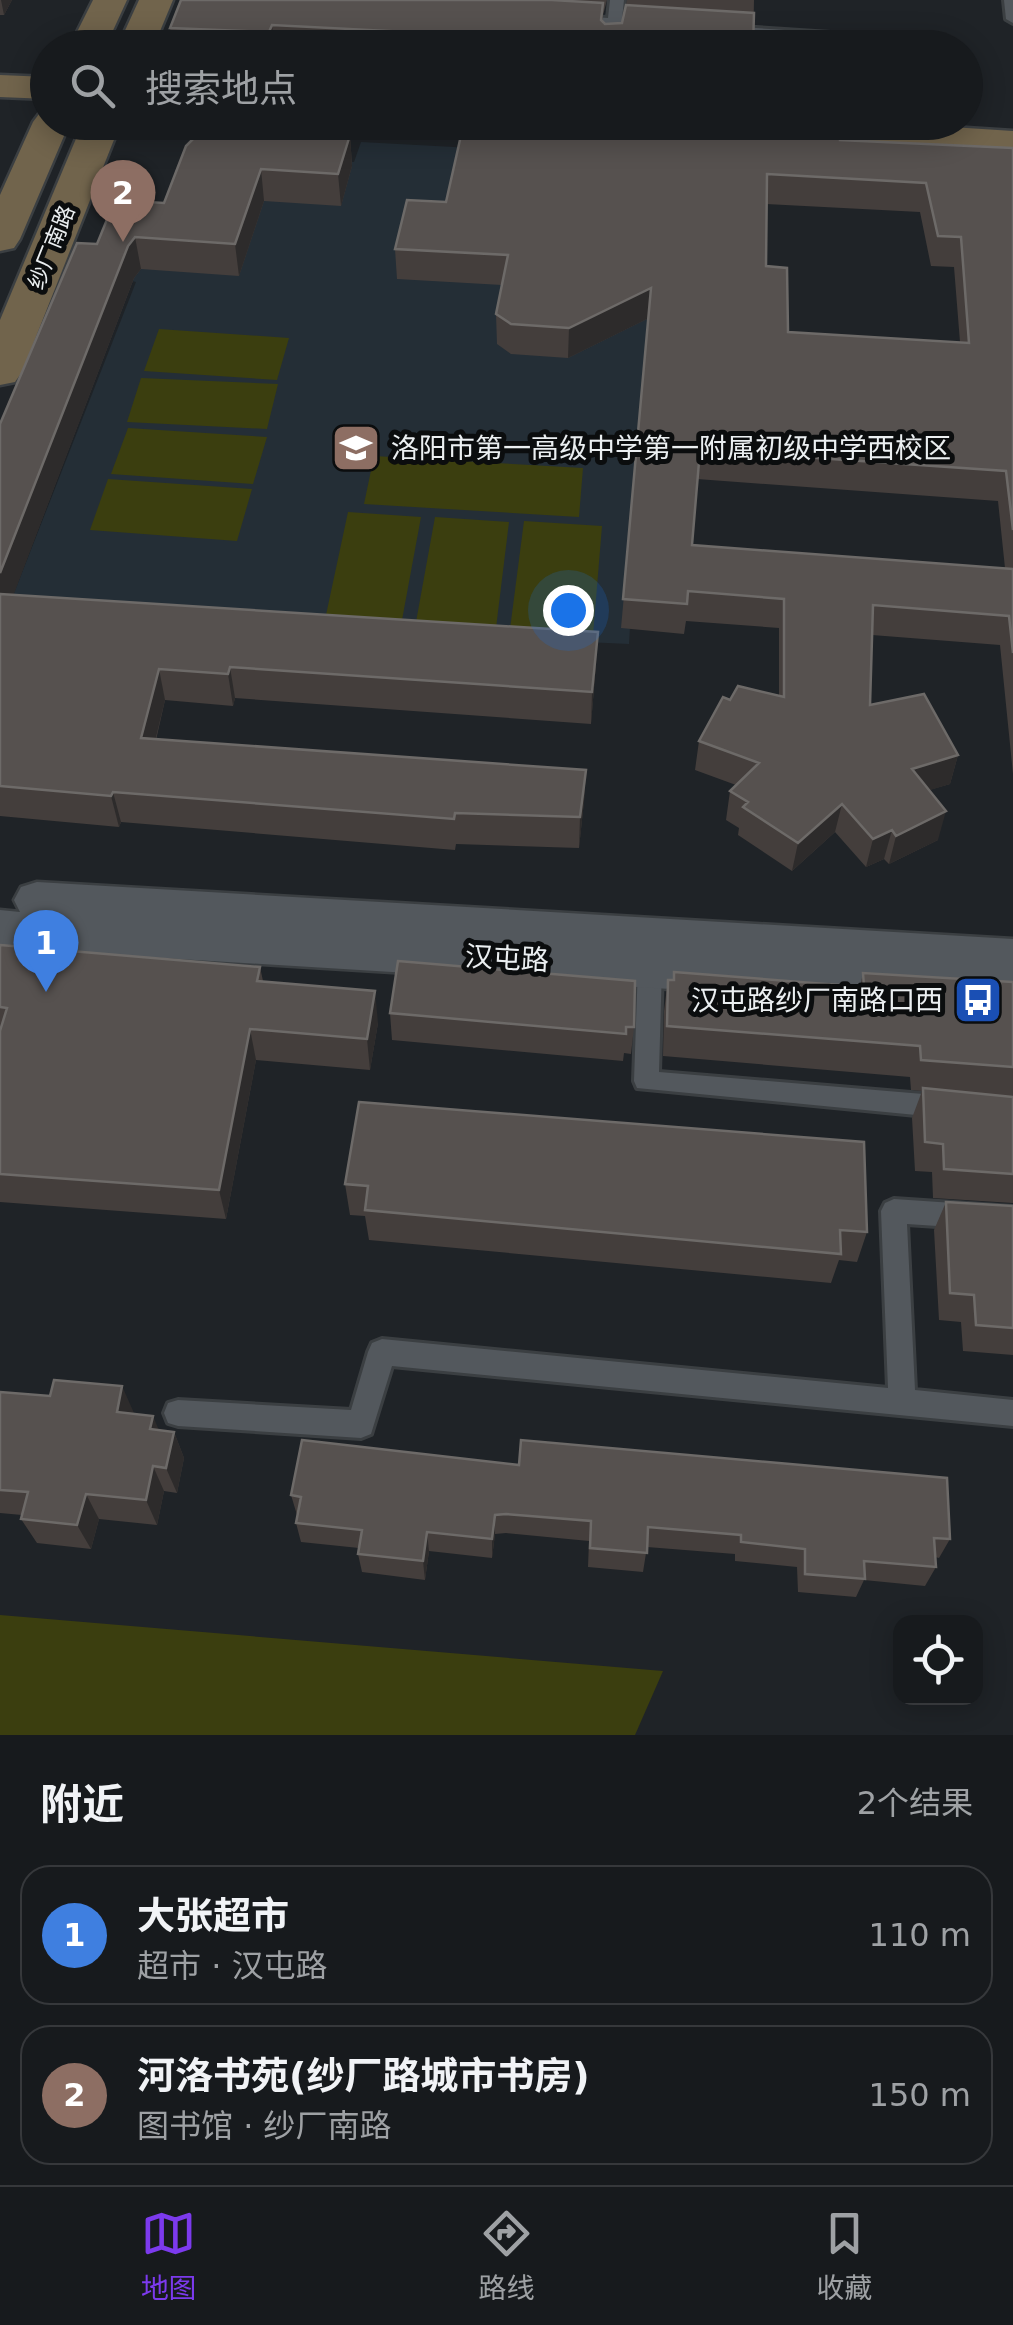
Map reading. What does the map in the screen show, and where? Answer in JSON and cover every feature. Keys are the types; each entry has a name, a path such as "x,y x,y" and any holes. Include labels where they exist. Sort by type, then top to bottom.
{"main road":[{"path":"96,30 110,0"},
{"path":"143,30 156,0"},
{"path":"0,70 30,71"},
{"path":"0,86 30,87"},
{"path":"983,125 1013,127"},
{"name":"纱厂南路","path":"0,240 44,140"},
{"name":"纱厂南路","path":"0,372 95,140"},
{"path":"979,140 1013,142"}],"street":[{"name":"汉屯路","path":"0,898 1013,958"},
{"name":"汉屯路","path":"0,929 1013,990"}],"lane":[{"path":"613,30 616,0"},
{"path":"1010,0 1013,19"},
{"path":"557,19 672,26"},
{"path":"710,29 725,30"},
{"path":"650,966 646,1081 974,1110"},
{"path":"902,1400 894,1211 1013,1219"},
{"path":"178,1413 361,1424 382,1352 1013,1412"}],"shaded area":[{"name":"洛阳市第一高级中学第一附属初级中学西校区","path":"361,142 658,158 629,644 5,616 136,282 120,278 248,157 354,162"}],"green space":[{"path":"159,329 289,338 277,380 144,371"},
{"path":"141,378 278,384 267,429 127,422"},
{"path":"128,428 267,437 253,484 111,474"},
{"path":"374,456 583,468 579,517 364,504"},
{"path":"108,479 252,489 237,541 90,530"},
{"path":"348,512 421,517 402,620 326,615"},
{"path":"435,517 509,522 496,628 416,622"},
{"path":"524,521 602,526 593,635 510,629"},
{"path":"0,1615 663,1671 635,1735 0,1735"}],"building":[{"path":"181,0 552,0 603,3 601,20 605,24 622,23 626,5 754,13 754,30 369,30 272,25 270,30 170,28"},
{"path":"192,140 348,140 338,174 261,169 235,244 135,237 128,246 0,573 0,424 77,243 97,244 115,200 164,203 186,146"},
{"path":"460,140 840,140 1013,148 1013,530 1006,471 700,450 692,545 1013,569 1013,653 1009,616 873,605 870,705 924,694 958,755 912,769 946,811 896,836 892,830 873,839 842,804 798,843 743,807 748,802 730,791 759,763 699,741 723,697 730,700 738,686 784,697 784,599 688,591 687,604 623,599 651,288 569,328 511,324 496,314 508,255 395,249 407,200 446,202","holes":["767,174 926,183 938,236 961,237 969,343 788,332 787,268 766,266"]},
{"path":"0,594 598,632 592,692 230,667 228,674 159,669 141,738 586,770 580,817 455,813 454,819 0,786"},
{"path":"0,945 260,967 257,981 375,991 367,1039 250,1029 219,1190 0,1174 0,1031 7,1008 0,1007"},
{"path":"398,961 635,981 634,1027 626,1027 626,1034 390,1013"},
{"path":"674,972 864,987 863,973 1013,982 1013,1067 921,1060 920,1046 667,1026 668,980 674,980"},
{"path":"923,1088 1013,1097 1013,1174 944,1169 943,1144 925,1142"},
{"path":"359,1102 864,1142 867,1232 840,1230 841,1254 365,1210 368,1186 345,1184"},
{"path":"946,1202 1013,1206 1013,1328 976,1325 974,1295 950,1293"},
{"path":"54,1380 122,1386 117,1412 153,1416 150,1429 174,1432 166,1468 153,1466 146,1500 86,1494 77,1525 21,1519 28,1492 0,1490 0,1392 50,1396"},
{"path":"302,1440 519,1465 521,1440 947,1478 950,1539 934,1538 936,1567 864,1561 865,1579 805,1574 805,1549 741,1542 741,1535 648,1527 647,1553 590,1548 591,1521 506,1514 495,1515 492,1539 427,1532 423,1561 358,1554 362,1530 296,1523 301,1497 291,1495"}],"place":[{"name":"河洛书苑(纱厂路城市书房)","path":"123,242"},
{"name":"洛阳市第一高级中学第一附属初级中学西校区","path":"356,448"},
{"name":"大张超市","path":"46,992"},
{"name":"汉屯路纱厂南路口西","path":"978,1000"}]}
